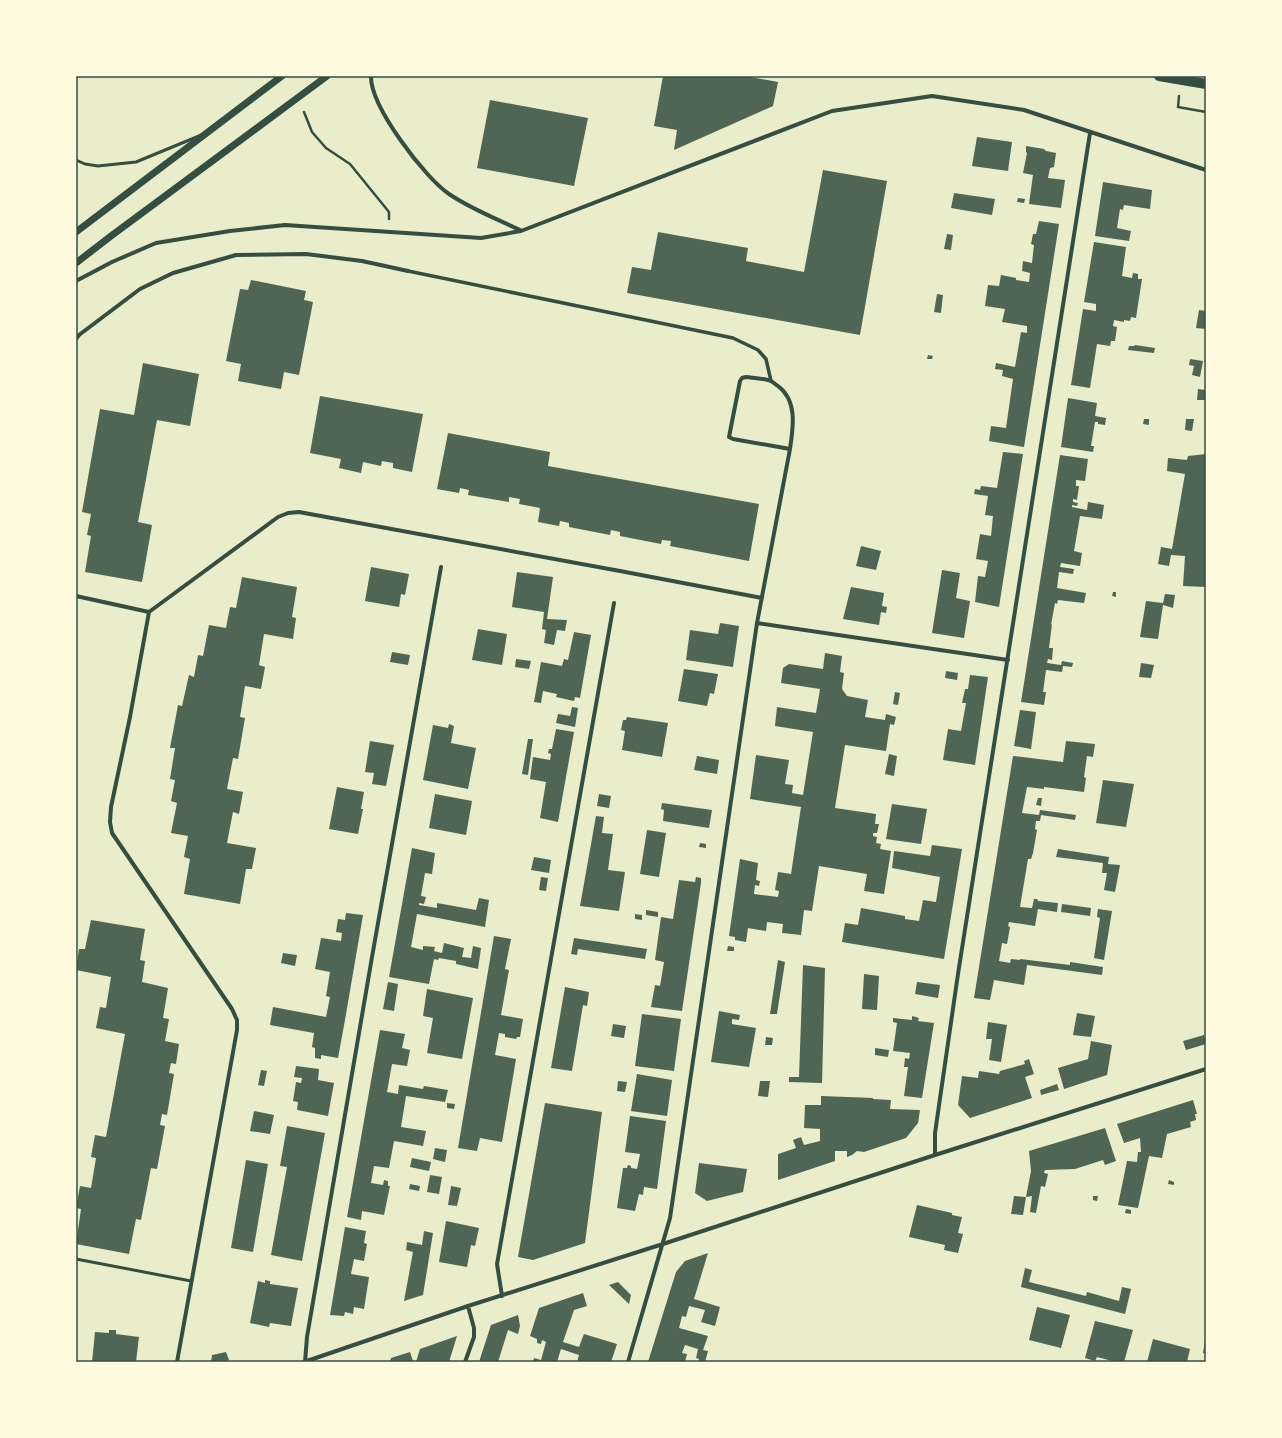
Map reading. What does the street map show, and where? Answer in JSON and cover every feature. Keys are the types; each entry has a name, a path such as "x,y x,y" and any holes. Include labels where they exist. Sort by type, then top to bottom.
{"main road":[{"path":"1159,76 1206,84"}],"street":[{"path":"76,232 282,76"},
{"path":"76,263 327,76"},
{"path":"371,76 371,81 379,104 398,136 416,161 448,193 470,207 521,230"},
{"path":"76,281 112,262 156,243 230,231 285,225 481,238 521,230 832,111 932,96 1024,110 1206,170"},
{"path":"935,1154 935,1133 946,1058 1090,132"},
{"path":"76,338 140,289 173,272 236,255 306,254 362,261 733,338 758,350 766,360 771,381"},
{"path":"628,1362 670,1218 758,623 790,449 793,414 791,404 784,391 771,381 746,377 742,378 740,381 730,437 733,439 790,449"},
{"path":"177,1362 237,1030 237,1020 232,1009 112,833 110,822 111,807 130,717 149,612 278,517 288,513 299,512 762,598"},
{"path":"441,567 372,957 304,1362 468,1306 663,1244 935,1154 1206,1069"},
{"path":"76,596 149,612"},
{"path":"502,1296 497,1264 614,603"},
{"path":"758,623 1008,660"},
{"path":"465,1362 474,1333 468,1306"}],"lane":[{"path":"76,160 85,164 98,166 136,162 206,133"},
{"path":"76,1259 191,1281"}],"path":[{"path":"1179,79 1178,107 1206,112"},
{"path":"298,98 312,132 326,148 350,164 389,212 390,231"}],"building":[{"path":"663,76 745,76 778,82 773,106 674,150 677,130 654,126"},
{"path":"490,100 588,118 574,186 477,168"},
{"path":"977,137 1012,142 1008,171 972,166"},
{"path":"1026,146 1056,153 1054,167 1050,168 1048,178 1065,180 1061,208 1029,204 1033,175 1023,173 1027,153"},
{"path":"823,170 887,181 860,335 627,293 632,267 651,270 658,232 748,248 746,261 804,272"},
{"path":"1103,182 1152,190 1150,209 1124,205 1123,210 1120,209 1117,228 1131,231 1129,241 1095,236"},
{"path":"954,193 995,199 992,215 951,208"},
{"path":"1018,198 1025,199 1024,203 1017,202"},
{"path":"1039,221 1059,224 1024,447 989,441 991,426 1006,428 1013,379 1002,376 1003,370 995,369 996,363 1015,367 1021,332 1027,333 1027,326 1002,322 1005,309 985,306 988,285 999,286 1001,275 1016,278 1016,280 1029,282 1030,273 1022,271 1023,261 1032,263 1034,245 1031,244 1033,234 1036,234"},
{"path":"947,234 953,235 951,250 944,249"},
{"path":"1094,242 1126,247 1122,276 1132,278 1133,273 1138,274 1138,279 1142,279 1136,318 1131,317 1130,321 1124,320 1124,322 1114,320 1113,326 1117,327 1115,341 1111,341 1110,346 1097,344 1090,388 1071,385 1083,309 1096,311 1096,304 1084,302"},
{"path":"251,280 306,291 304,300 313,302 299,375 284,372 281,389 238,381 241,364 226,361 240,289 248,290"},
{"path":"937,294 943,295 941,313 934,312"},
{"path":"1199,310 1206,311 1206,329 1196,328"},
{"path":"1135,345 1155,348 1154,353 1128,350 1129,346"},
{"path":"928,355 933,356 932,359 927,359"},
{"path":"1190,359 1203,361 1200,377 1192,375 1194,366 1189,365"},
{"path":"143,363 199,374 190,426 157,420 138,522 152,525 142,582 85,572 91,536 87,535 91,514 82,512 100,409 134,415"},
{"path":"1198,389 1206,390 1205,400 1197,400"},
{"path":"320,396 423,414 412,472 393,468 393,463 382,461 381,466 363,462 361,473 339,468 341,459 310,453"},
{"path":"1068,398 1097,403 1095,416 1106,418 1105,425 1095,422 1091,446 1094,446 1093,452 1061,447"},
{"path":"1144,419 1149,419 1149,425 1143,424"},
{"path":"1186,419 1194,419 1192,431 1185,430"},
{"path":"448,433 550,452 548,466 759,504 749,561 670,546 671,541 662,540 661,544 620,536 620,532 611,530 610,535 569,527 569,523 560,521 559,526 538,522 540,508 519,504 520,499 509,497 509,502 468,495 469,490 460,488 459,493 437,489"},
{"path":"1003,452 1023,454 999,607 975,602 978,576 985,577 988,561 976,559 980,534 991,536 993,516 985,515 988,496 974,494 975,489 980,490 981,486 997,488"},
{"path":"1206,454 1206,587 1183,586 1185,556 1171,555 1169,566 1158,564 1161,547 1172,549 1185,474 1167,471 1168,458 1187,460 1188,456"},
{"path":"1060,455 1088,459 1085,481 1076,480 1076,486 1079,486 1077,500 1073,499 1073,502 1078,503 1077,506 1072,505 1072,507 1087,510 1088,502 1104,505 1102,519 1080,516 1074,551 1082,553 1080,566 1061,563 1060,567 1074,569 1073,574 1059,572 1057,588 1086,593 1084,603 1058,600 1057,604 1055,603 1049,648 1053,648 1052,660 1048,659 1047,663 1061,665 1062,661 1073,663 1072,667 1063,666 1062,672 1046,670 1043,692 1046,692 1044,705 1021,702"},
{"path":"861,546 881,551 876,570 856,566"},
{"path":"371,567 409,574 405,595 401,594 399,607 365,601"},
{"path":"942,570 960,573 956,598 970,601 964,638 932,633"},
{"path":"517,572 553,577 547,619 567,620 565,631 557,630 554,645 544,643 546,630 542,629 544,612 512,607"},
{"path":"242,577 297,587 292,617 296,618 293,639 264,634 259,665 265,667 261,689 245,686 240,717 245,718 238,759 233,758 227,789 243,792 239,814 233,812 227,843 256,848 252,869 246,869 240,904 184,894 190,859 184,857 188,836 171,833 177,803 171,801 175,780 170,779 175,748 170,748 178,705 182,706 189,675 194,677 198,655 203,656 209,625 226,628 230,607 236,608"},
{"path":"851,587 884,593 882,606 887,607 886,613 881,612 879,625 843,619"},
{"path":"1113,592 1116,592 1116,597 1112,596"},
{"path":"1165,594 1175,595 1173,608 1163,605 1158,639 1140,637 1146,601 1163,603"},
{"path":"720,623 739,626 733,667 686,660 690,630 718,634"},
{"path":"478,629 507,634 502,665 472,660"},
{"path":"574,632 591,635 580,698 575,697 574,701 556,697 557,694 543,691 541,703 534,702 541,662 562,666 564,659 568,660"},
{"path":"392,652 410,655 408,665 390,662"},
{"path":"825,653 842,656 840,672 844,673 842,689 847,696 868,700 865,717 885,720 886,714 896,717 894,725 890,724 886,751 845,745 835,808 876,814 875,824 879,824 877,833 873,833 873,836 877,837 876,843 881,844 880,849 891,851 884,894 864,891 867,874 819,866 812,911 804,910 801,935 782,933 783,924 767,922 766,931 748,928 746,942 735,940 735,937 729,936 740,859 758,863 756,880 760,881 759,886 755,885 754,894 778,897 779,891 775,890 778,872 791,874 801,807 750,799 756,755 789,760 785,784 793,785 792,793 803,795 813,732 775,726 777,707 816,713 820,689 781,683 783,668 789,664 823,669"},
{"path":"516,659 531,661 529,669 515,667"},
{"path":"1141,663 1154,665 1151,678 1139,677"},
{"path":"684,669 718,674 714,694 710,693 707,706 678,701"},
{"path":"946,671 958,673 957,680 945,678"},
{"path":"970,675 988,677 975,765 943,760 948,729 961,731 966,703 962,703 965,689 968,689"},
{"path":"895,692 900,693 898,705 893,704"},
{"path":"572,707 578,708 575,727 556,723 558,714 570,716"},
{"path":"1020,710 1036,712 1031,749 1014,746"},
{"path":"627,717 668,723 662,757 622,750 625,731 621,730 623,720 626,720"},
{"path":"449,724 454,726 451,743 476,748 468,789 423,780 433,725 448,728"},
{"path":"556,729 574,732 558,822 540,818 546,782 530,779 533,757 550,760 551,754 548,753 549,749 552,749"},
{"path":"528,739 533,739 528,775 522,774"},
{"path":"370,741 394,745 386,786 372,784 374,773 365,772"},
{"path":"1066,741 1095,744 1093,757 1087,756 1084,777 1086,778 1084,792 1044,787 1044,789 1027,787 1022,813 1039,815 1040,810 1076,815 1075,820 1041,815 1040,821 1036,821 1035,829 1037,830 1033,853 1031,859 1028,859 1020,907 1032,908 1034,899 1037,899 1038,901 1058,903 1057,912 1038,909 1035,926 1009,922 1008,926 1010,927 1007,944 1002,943 999,961 1010,963 1011,959 1020,959 1070,965 1070,962 1103,967 1102,975 1027,965 1024,985 994,980 990,1000 974,998 1013,756 1063,762"},
{"path":"889,754 897,756 894,776 885,774"},
{"path":"697,756 719,760 717,774 694,770"},
{"path":"1103,780 1134,784 1126,827 1096,823"},
{"path":"337,787 364,792 361,809 363,809 358,834 329,829"},
{"path":"435,794 472,801 466,835 429,828"},
{"path":"599,794 611,796 609,808 597,806"},
{"path":"1038,798 1042,798 1041,806 1036,805"},
{"path":"662,803 712,810 709,828 663,821 664,810 661,809"},
{"path":"892,804 927,809 921,844 886,839"},
{"path":"596,816 604,817 602,833 613,834 608,870 625,872 619,911 580,906"},
{"path":"647,830 666,833 659,877 640,874"},
{"path":"700,843 706,844 706,848 699,847"},
{"path":"932,845 962,849 944,959 842,942 845,923 858,925 861,908 905,916 905,919 919,921 923,900 936,902 940,877 892,868 894,851 930,856"},
{"path":"412,848 435,853 432,874 425,873 421,896 426,897 424,904 419,903 419,905 437,908 437,903 476,910 479,898 489,900 485,927 417,914 411,947 423,950 423,946 435,947 434,951 442,953 444,943 464,948 462,957 471,958 473,946 481,948 478,969 456,964 456,961 439,958 438,960 434,959 429,984 389,977"},
{"path":"1058,849 1109,857 1108,864 1120,865 1115,892 1104,890 1107,873 1102,873 1103,863 1056,857"},
{"path":"534,857 551,860 549,873 531,870"},
{"path":"541,877 548,878 546,891 539,890"},
{"path":"696,877 701,878 701,883 682,1011 651,1007 655,985 660,986 664,962 655,960 661,917 673,919 679,880 695,882"},
{"path":"1062,904 1091,908 1090,916 1061,912"},
{"path":"1098,909 1112,911 1104,960 1094,958 1100,918 1097,917"},
{"path":"646,910 658,912 658,917 646,915"},
{"path":"346,913 363,915 338,1058 321,1055 321,1059 315,1058 315,1048 312,1047 314,1033 270,1025 273,1007 326,1017 330,997 326,996 330,972 315,969 321,938 341,941 342,933 336,932 338,919 345,920"},
{"path":"635,914 642,915 642,920 635,919"},
{"path":"91,920 145,929 140,960 145,961 142,982 168,988 163,1018 169,1019 165,1041 179,1044 176,1064 171,1063 169,1073 174,1074 167,1115 162,1114 160,1125 165,1126 157,1169 151,1168 141,1220 136,1219 129,1254 76,1244 81,1209 76,1208 80,1186 91,1188 96,1158 91,1157 95,1135 106,1137 125,1034 96,1028 100,1007 106,1008 111,977 76,970 79,949 85,949"},
{"path":"494,936 511,939 505,969 509,970 501,1015 523,1019 520,1037 517,1037 516,1039 505,1037 505,1034 499,1033 495,1055 516,1059 502,1142 480,1138 477,1151 458,1148"},
{"path":"574,938 647,949 645,959 578,949 577,955 571,954"},
{"path":"728,946 734,947 734,951 727,951"},
{"path":"283,953 297,955 295,966 281,963"},
{"path":"778,960 785,962 777,1014 770,1014"},
{"path":"803,965 825,968 822,1083 789,1082 789,1077 799,1077"},
{"path":"864,974 879,976 877,1010 862,1009"},
{"path":"388,982 398,984 394,1011 383,1009"},
{"path":"917,982 940,985 938,998 915,994"},
{"path":"565,987 589,992 587,1006 583,1005 572,1071 551,1068"},
{"path":"427,989 473,998 462,1059 427,1053 433,1018 423,1016"},
{"path":"719,1011 740,1015 739,1020 732,1019 732,1024 756,1028 749,1067 711,1062"},
{"path":"1077,1013 1095,1016 1091,1037 1073,1035"},
{"path":"642,1014 681,1019 674,1071 635,1066"},
{"path":"912,1016 919,1018 918,1021 934,1023 922,1098 904,1096 908,1067 904,1067 905,1058 909,1059 910,1053 893,1051 897,1023 893,1022 893,1018 912,1020"},
{"path":"988,1022 1007,1025 1001,1062 989,1060 992,1039 986,1039"},
{"path":"613,1024 626,1026 624,1038 611,1036"},
{"path":"380,1030 405,1034 402,1048 410,1050 407,1066 392,1064 387,1092 398,1094 399,1085 423,1089 424,1086 448,1090 445,1102 406,1096 401,1127 426,1131 423,1146 394,1141 389,1168 374,1166 371,1183 383,1185 384,1180 388,1181 388,1186 390,1186 384,1215 362,1211 361,1220 347,1217"},
{"path":"1204,1035 1206,1044 1186,1050 1183,1041"},
{"path":"766,1037 773,1038 772,1045 765,1045"},
{"path":"1091,1041 1112,1045 1107,1075 1064,1089 1058,1068 1088,1059"},
{"path":"875,1048 889,1050 888,1057 875,1055"},
{"path":"1029,1059 1034,1074 1025,1077 1032,1098 970,1118 958,1105 962,1076 978,1078 979,1071 999,1074 1000,1071 1025,1064 1024,1061"},
{"path":"296,1066 319,1069 318,1080 334,1083 328,1116 297,1110 298,1102 293,1101 296,1082 301,1083 302,1078 294,1077"},
{"path":"261,1070 267,1071 264,1086 258,1085"},
{"path":"637,1074 672,1080 667,1116 631,1111"},
{"path":"618,1081 627,1082 625,1092 617,1091"},
{"path":"760,1081 770,1081 768,1097 758,1096"},
{"path":"1057,1084 1059,1090 1041,1095 1040,1090"},
{"path":"821,1096 891,1100 890,1109 920,1110 918,1123 906,1138 864,1152 857,1151 847,1157 847,1151 835,1151 835,1161 778,1180 778,1154 796,1148 793,1140 801,1137 804,1145 820,1141 820,1129 804,1128 805,1105 821,1105"},
{"path":"1193,1100 1197,1114 1195,1114 1196,1120 1190,1122 1191,1127 1167,1134 1162,1158 1149,1156 1138,1208 1118,1205 1127,1161 1137,1162 1138,1152 1141,1152 1140,1138 1124,1143 1117,1124"},
{"path":"447,1103 455,1104 454,1109 447,1108"},
{"path":"545,1103 602,1112 585,1243 533,1260 518,1257"},
{"path":"254,1111 274,1115 270,1134 250,1131"},
{"path":"630,1116 666,1121 657,1189 644,1187 643,1195 639,1194 635,1211 617,1208 623,1168 627,1168 628,1165 631,1166 631,1168 637,1169 640,1154 625,1152"},
{"path":"287,1126 325,1133 302,1261 271,1255 287,1167 280,1166"},
{"path":"1105,1128 1116,1161 1105,1165 1103,1160 1075,1169 1045,1170 1044,1173 1048,1174 1045,1187 1041,1186 1036,1213 1030,1212 1032,1196 1026,1197 1031,1171 1029,1151"},
{"path":"435,1148 447,1150 445,1162 433,1159"},
{"path":"412,1158 431,1162 429,1171 410,1167"},
{"path":"246,1160 268,1164 253,1252 231,1248"},
{"path":"699,1163 747,1169 743,1192 707,1201 695,1193"},
{"path":"430,1175 442,1177 439,1194 427,1192"},
{"path":"1169,1180 1174,1182 1174,1185 1168,1184"},
{"path":"410,1184 420,1186 419,1191 409,1189"},
{"path":"451,1186 461,1188 457,1206 448,1205"},
{"path":"1014,1196 1026,1197 1023,1215 1011,1214"},
{"path":"1093,1196 1098,1196 1097,1201 1093,1200"},
{"path":"917,1205 952,1213 952,1215 962,1217 958,1233 963,1234 958,1253 944,1250 945,1245 909,1237"},
{"path":"1126,1209 1131,1210 1131,1214 1125,1213"},
{"path":"446,1221 479,1228 475,1246 471,1245 467,1267 439,1262"},
{"path":"345,1227 366,1231 364,1243 367,1244 364,1261 354,1259 351,1274 369,1277 364,1309 354,1307 353,1314 345,1312 344,1316 330,1315"},
{"path":"424,1231 433,1233 423,1295 404,1301 413,1252 406,1250 407,1242 422,1245"},
{"path":"708,1253 694,1299 720,1307 715,1326 701,1322 705,1310 689,1306 686,1317 682,1316 679,1328 708,1336 703,1350 708,1351 705,1362 699,1362 699,1359 696,1358 698,1349 685,1345 682,1353 687,1354 685,1362 648,1362 676,1272 685,1261"},
{"path":"1025,1268 1032,1270 1029,1282 1086,1296 1087,1292 1119,1301 1122,1287 1131,1289 1125,1314 1021,1287"},
{"path":"265,1280 270,1281 270,1284 298,1288 291,1326 270,1323 269,1327 250,1323 258,1281 265,1283"},
{"path":"618,1282 631,1295 629,1304 609,1285"},
{"path":"583,1293 587,1306 574,1310 563,1342 579,1347 584,1334 617,1344 611,1362 577,1362 579,1355 561,1349 557,1362 533,1362 534,1358 541,1360 546,1342 542,1340 541,1344 537,1343 537,1339 530,1336 539,1308"},
{"path":"1037,1307 1070,1315 1061,1348 1029,1340"},
{"path":"518,1315 520,1326 518,1334 508,1330 498,1362 479,1362 491,1325"},
{"path":"1095,1321 1133,1330 1124,1362 1116,1362 1097,1357 1095,1361 1085,1358"},
{"path":"109,1330 116,1330 116,1334 139,1337 136,1362 92,1362 95,1332 109,1333"},
{"path":"457,1336 449,1362 416,1362 420,1349"},
{"path":"1153,1339 1190,1349 1187,1362 1147,1362"},
{"path":"1205,1341 1206,1342 1206,1354 1203,1353"},
{"path":"226,1352 229,1360 224,1362 211,1362 212,1355"},
{"path":"410,1352 413,1361 390,1362 391,1358"}]}
